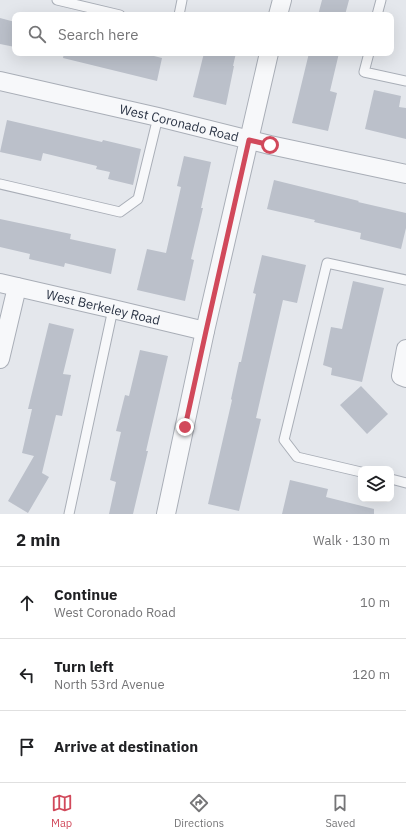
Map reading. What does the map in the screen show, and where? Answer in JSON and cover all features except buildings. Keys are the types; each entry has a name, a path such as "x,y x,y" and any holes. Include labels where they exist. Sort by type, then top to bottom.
{"street":[{"path":"279,12 282,0"},
{"path":"166,514 268,56"},
{"name":"West Coronado Road","path":"0,81 158,117 249,140 406,174"},
{"path":"0,359 8,285"},
{"name":"West Berkeley Road","path":"8,285 206,331"},
{"path":"404,377 406,349"}],"lane":[{"path":"58,0 108,12"},
{"path":"180,12 182,0"},
{"path":"378,12 381,0"},
{"path":"368,56 364,72 406,82"},
{"path":"0,184 120,212 138,199 158,117"},
{"path":"358,471 297,457 284,440 327,263 406,280"},
{"path":"69,514 113,309"},
{"path":"394,480 406,483"}],"route":[{"path":"185,427 249,140 270,145"}]}
